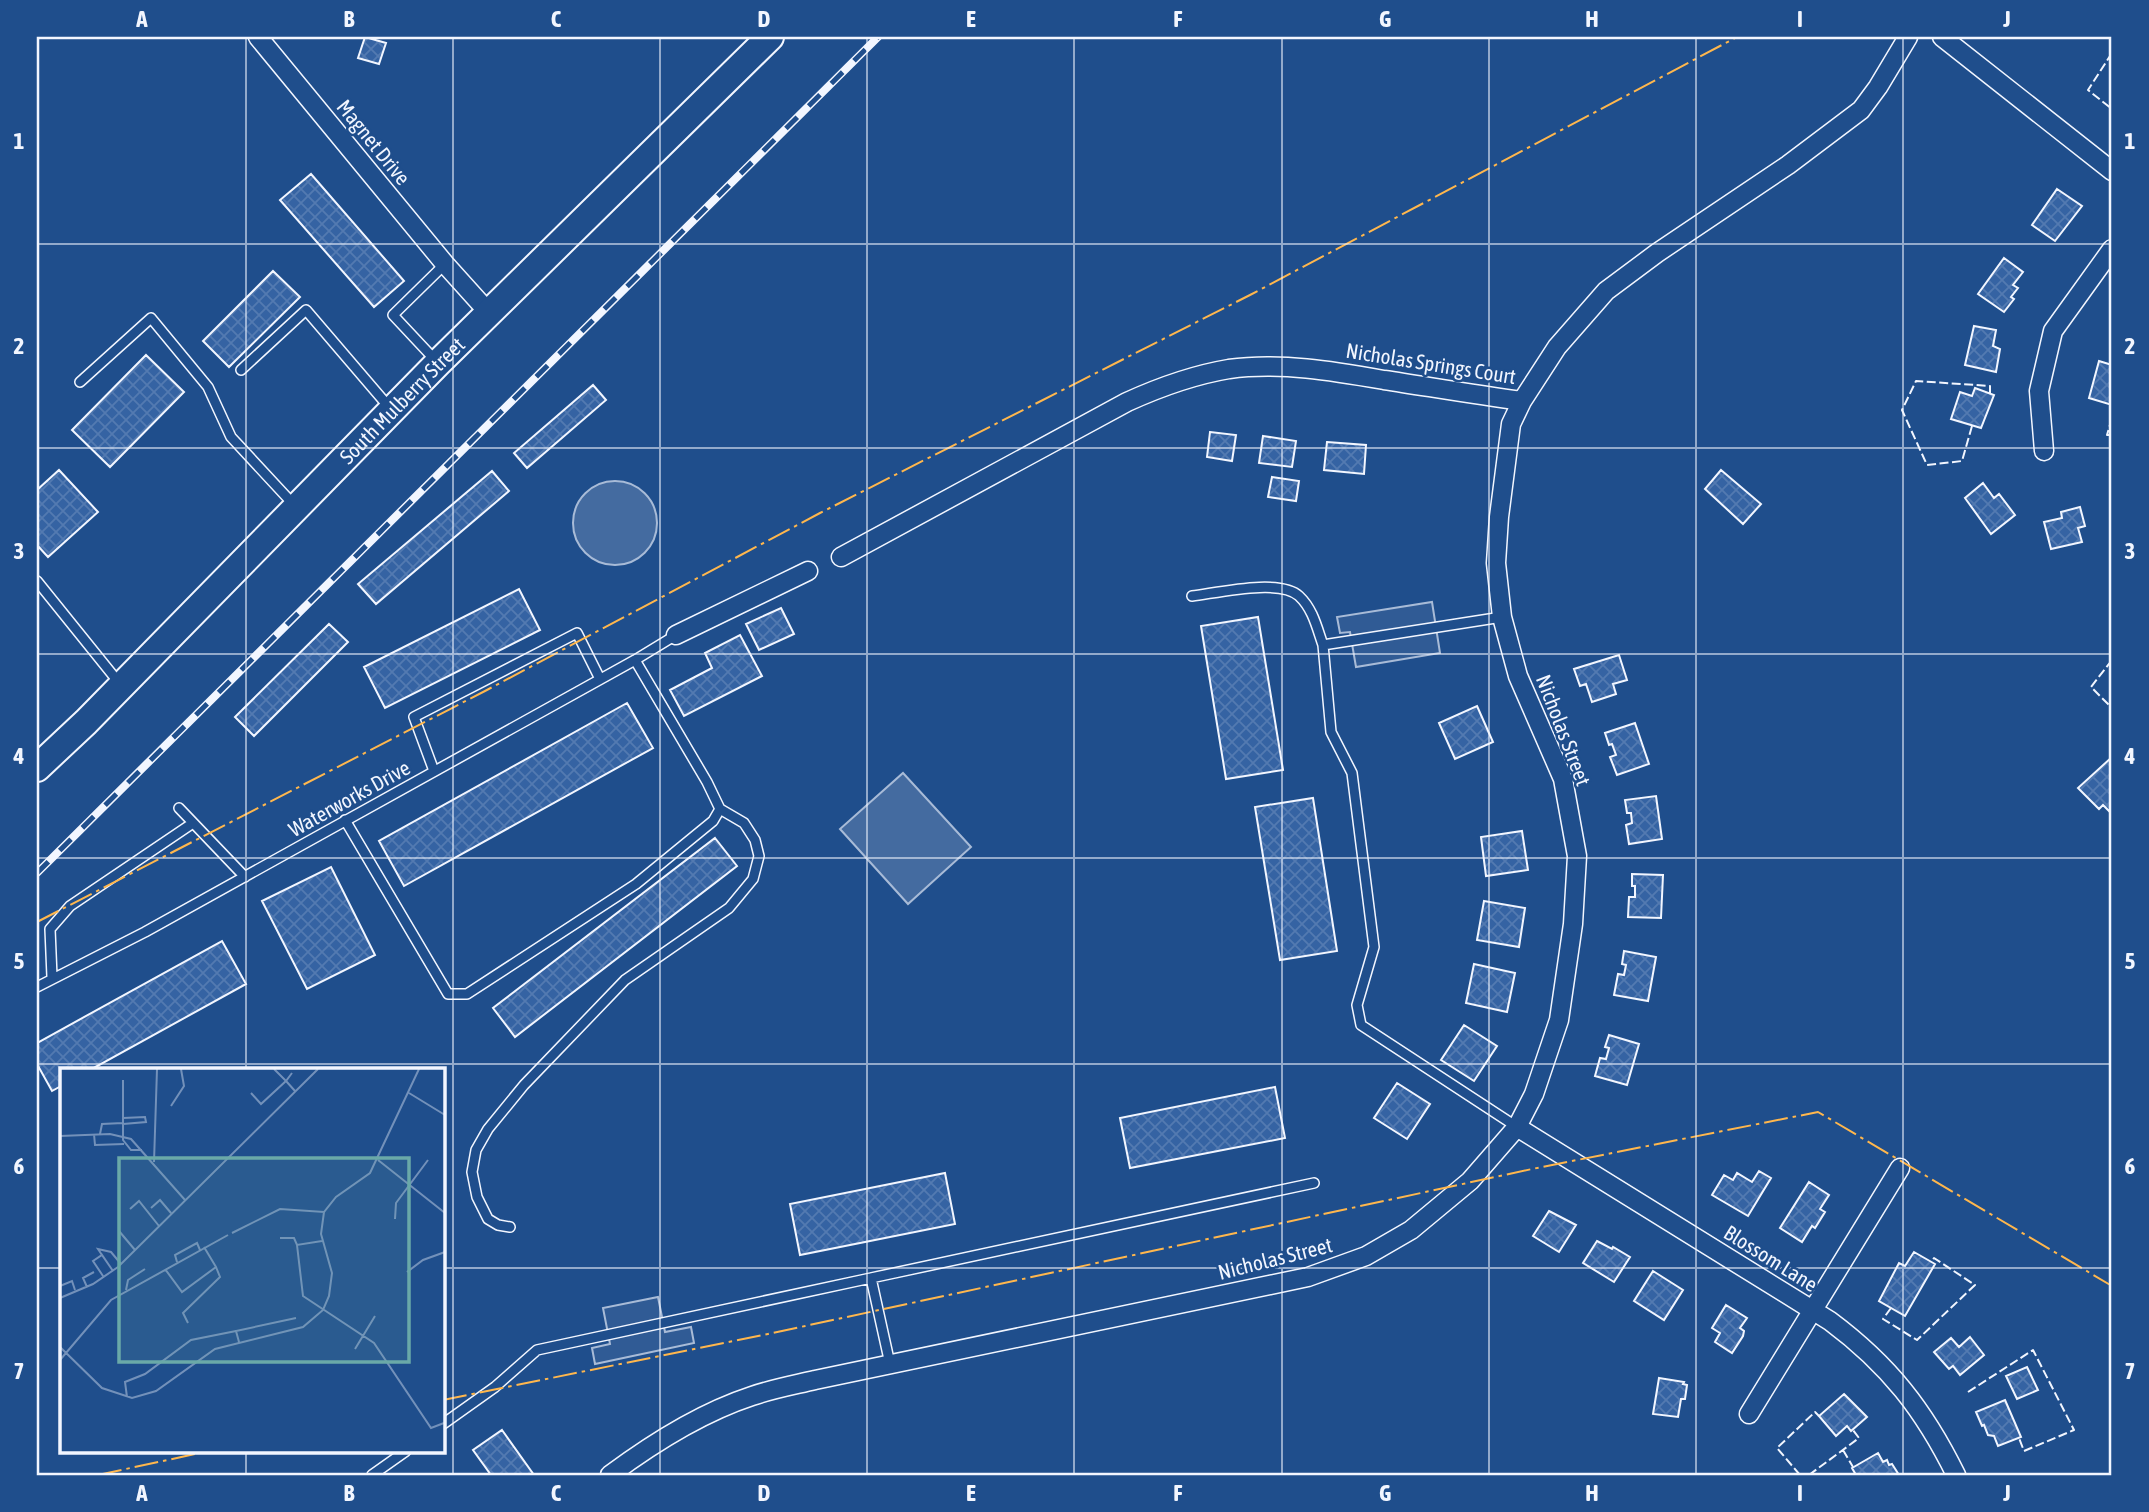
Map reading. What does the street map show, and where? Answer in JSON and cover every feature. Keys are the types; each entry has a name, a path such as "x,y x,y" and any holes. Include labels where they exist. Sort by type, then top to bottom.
{"main road":[{"name":"South Mulberry Street","path":"37,768 438,363 770,37"}],"street":[{"name":"Nicholas Springs Court","path":"841,557 1127,402 1194,376 1242,368 1304,369 1522,401 1557,347 1606,291 1657,253 1788,165 1861,110 1908,37"},
{"path":"1942,37 2112,171"},
{"name":"Magnet Drive","path":"262,39 449,269 490,314"},
{"path":"2044,451 2039,391 2053,331 2112,249"},
{"name":"Nicholas Street","path":"610,1475 675,1431 751,1396 890,1364 1308,1277 1366,1256 1411,1230 1469,1181 1517,1127 1534,1094 1559,1020 1573,924 1577,856 1563,779 1518,676 1502,617 1496,563 1499,517 1511,424 1522,401"},
{"path":"676,635 808,571"},
{"name":"Blossom Lane","path":"1517,1127 1813,1311 1855,1340 1888,1370 1939,1441 1956,1475"},
{"path":"1749,1414 1900,1168"}],"lane":[{"path":"438,363 393,315 449,269"},
{"path":"242,370 306,310 393,411"},
{"path":"80,382 151,318 208,387 231,437 297,508"},
{"path":"37,581 121,686"},
{"path":"1192,596 1272,587 1297,594 1312,613 1323,645 1331,732 1352,773 1374,947 1357,1005 1361,1025 1517,1127"},
{"path":"1323,645 1502,617"},
{"path":"434,771 414,717 577,634 600,679"},
{"name":"Waterworks Drive","path":"37,987 245,877 676,635"},
{"path":"510,1227 498,1225 488,1219 477,1196 472,1171 476,1150 488,1129 524,1085 625,980 730,908 753,879 759,856 755,840 744,823 720,809 635,660"},
{"path":"179,808 245,877"},
{"path":"345,820 448,994 467,994 636,884 713,821 720,809"},
{"path":"52,977 50,929 70,906 193,823"},
{"path":"444,1423 495,1387 537,1350 1314,1183"},
{"path":"871,1279 890,1364"},
{"path":"372,1475 405,1452"}],"shaded area":[{"path":"615,481 631,484 645,493 654,507 657,523 654,539 645,553 631,562 615,565 599,562 585,553 576,539 573,523 576,507 585,493 599,484"},
{"path":"1432,602 1440,653 1356,667 1350,632 1340,633 1337,617"},
{"path":"903,773 971,847 908,904 840,829"},
{"path":"658,1297 665,1332 691,1327 694,1343 595,1364 592,1348 610,1344 603,1308"}],"building":[{"path":"365,37 386,43 379,64 358,58"},
{"path":"311,174 404,281 374,307 280,200"},
{"path":"2057,189 2082,206 2055,241 2032,225"},
{"path":"2004,258 2023,272 2013,285 2018,288 2011,297 2014,299 2004,312 1978,294"},
{"path":"273,271 300,297 229,367 203,341"},
{"path":"1974,326 1996,330 1993,346 2000,349 1996,372 1965,365"},
{"path":"146,355 184,392 110,467 72,430"},
{"path":"2099,361 2112,365 2112,405 2089,398"},
{"path":"593,385 606,400 527,468 514,453"},
{"path":"1975,388 1994,395 1981,428 1951,419 1960,392 1972,396"},
{"path":"1210,432 1236,435 1232,461 1207,457"},
{"path":"1263,436 1296,441 1292,467 1259,463"},
{"path":"1327,442 1366,445 1364,474 1324,470"},
{"path":"59,470 98,512 48,557 37,545 37,490"},
{"path":"1721,470 1761,504 1743,524 1705,489"},
{"path":"492,471 509,491 376,604 358,584"},
{"path":"1272,477 1299,481 1296,501 1268,497"},
{"path":"1983,483 1994,498 1999,494 2015,515 1991,534 1965,498"},
{"path":"2080,507 2085,526 2078,528 2082,542 2051,549 2044,522 2062,518 2061,512"},
{"path":"519,589 540,630 385,708 364,667"},
{"path":"781,608 794,634 759,650 746,624"},
{"path":"1258,617 1283,770 1226,779 1201,626"},
{"path":"329,624 348,642 254,736 235,717"},
{"path":"740,635 762,676 684,716 670,690 712,668 705,653"},
{"path":"1619,655 1627,680 1613,684 1616,694 1592,702 1586,684 1580,686 1574,669"},
{"path":"627,703 653,748 404,886 379,841"},
{"path":"1477,706 1493,742 1455,759 1439,723"},
{"path":"1635,723 1649,764 1617,775 1610,757 1616,755 1605,733"},
{"path":"2112,757 2112,808 2109,811 2103,805 2099,809 2078,788"},
{"path":"1656,796 1662,839 1629,844 1626,825 1632,823 1625,800"},
{"path":"1313,798 1337,951 1280,960 1255,807"},
{"path":"1522,831 1528,870 1486,876 1481,837"},
{"path":"715,838 737,866 515,1037 493,1008"},
{"path":"331,867 375,955 307,989 262,901"},
{"path":"1632,874 1663,875 1661,918 1628,917 1629,897 1635,897"},
{"path":"1484,901 1525,908 1519,947 1477,940"},
{"path":"222,941 246,984 94,1068 60,1068 60,1087 52,1091 37,1064 37,1043"},
{"path":"1624,951 1656,957 1648,1001 1614,995 1618,974 1624,975"},
{"path":"1474,964 1515,973 1507,1012 1466,1003"},
{"path":"1464,1025 1497,1046 1474,1081 1441,1060"},
{"path":"1609,1035 1639,1044 1627,1085 1595,1076 1600,1058 1606,1059 1609,1048 1605,1047"},
{"path":"1397,1083 1430,1104 1407,1139 1374,1118"},
{"path":"1275,1087 1285,1138 1130,1168 1120,1118"},
{"path":"1759,1171 1771,1178 1748,1216 1712,1195 1724,1175 1733,1180 1737,1173 1752,1182"},
{"path":"945,1173 955,1224 800,1255 790,1204"},
{"path":"1809,1182 1829,1195 1820,1209 1825,1212 1802,1242 1780,1228"},
{"path":"1549,1211 1576,1225 1559,1252 1533,1236"},
{"path":"1597,1241 1630,1257 1614,1282 1583,1263"},
{"path":"1914,1252 1935,1264 1905,1316 1879,1301 1899,1263 1905,1266"},
{"path":"1653,1271 1683,1290 1664,1320 1634,1301"},
{"path":"1726,1305 1747,1318 1740,1328 1744,1331 1743,1336 1732,1353 1715,1342 1720,1333 1712,1328"},
{"path":"1970,1337 1984,1355 1960,1375 1953,1366 1949,1369 1934,1352 1951,1338 1959,1347"},
{"path":"2027,1367 2038,1390 2017,1399 2006,1376"},
{"path":"1659,1378 1684,1382 1683,1384 1687,1385 1678,1417 1653,1414"},
{"path":"1844,1394 1867,1417 1851,1431 1847,1426 1836,1436 1819,1416"},
{"path":"2005,1400 2021,1437 1998,1446 1994,1436 1988,1435 1984,1425 1982,1426 1976,1412"},
{"path":"502,1430 534,1475 491,1475 473,1450"},
{"path":"1878,1453 1883,1462 1887,1460 1889,1465 1892,1464 1899,1475 1856,1475 1852,1468"}],"railway":[{"path":"37,873 878,37"}],"fence":[{"path":"2112,53 2088,90 2112,109"},
{"path":"1972,426 1962,461 1927,465 1902,410 1916,381 1990,386 1990,393"},
{"path":"2112,418 2107,435 2112,435"},
{"path":"2112,660 2091,687 2112,708"},
{"path":"1891,1308 1883,1319 1917,1340 1975,1285 1934,1258 1931,1262"},
{"path":"1968,1392 2033,1350 2074,1430 2024,1451 2019,1438"},
{"path":"1800,1475 1777,1448 1815,1412 1819,1416"},
{"path":"1809,1475 1859,1438 1853,1430"},
{"path":"1843,1450 1853,1467"}],"power":[{"path":"37,922 485,691 820,513 1250,295 1737,37"},
{"path":"444,1400 768,1334 1532,1169 1818,1112 2112,1286"},
{"path":"98,1475 204,1452"}]}
